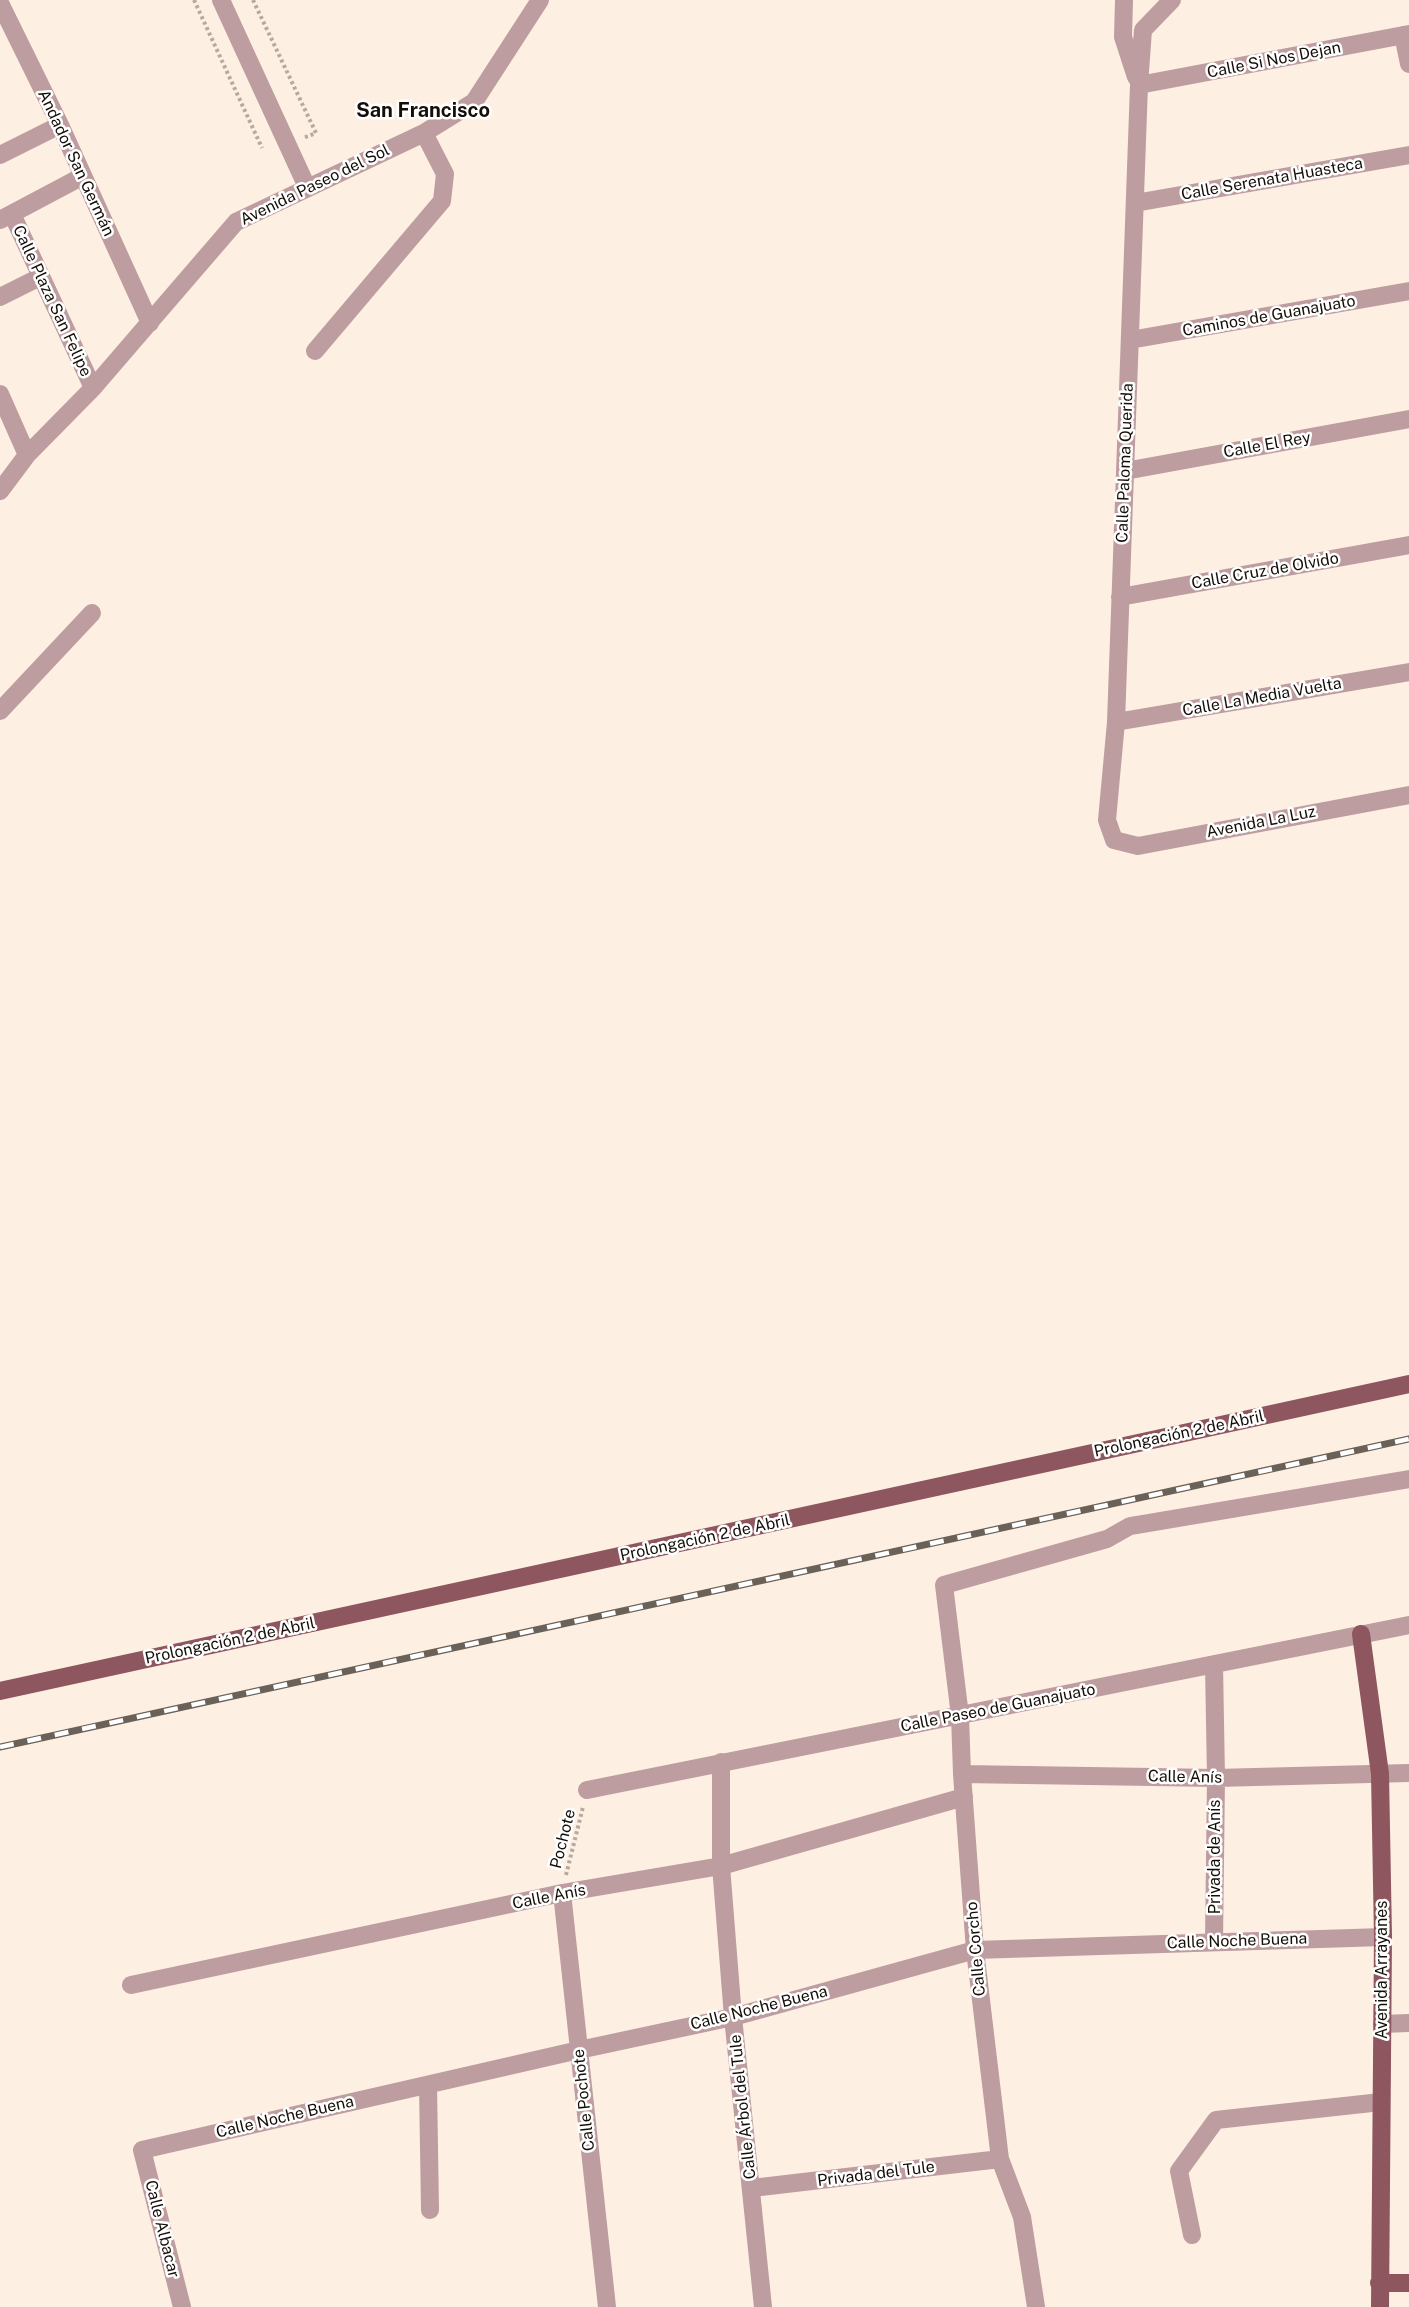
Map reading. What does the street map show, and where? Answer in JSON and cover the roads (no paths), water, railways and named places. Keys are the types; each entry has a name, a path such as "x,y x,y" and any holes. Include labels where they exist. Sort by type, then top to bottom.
{"main road":[{"name":"Prolongación 2 de Abril","path":"0,1691 1409,1384"},
{"name":"Avenida Arrayanes","path":"1361,1634 1380,1774 1383,1937 1380,2307"},
{"path":"1379,2283 1409,2283"}],"street":[{"path":"221,0 307,187"},
{"name":"Avenida Paseo del Sol","path":"0,491 27,455 93,388 236,222 424,133 474,102 540,0"},
{"path":"1124,0 1123,37 1139,85"},
{"name":"Calle Paloma Querida","path":"1114,840 1107,820 1116,722 1139,85 1143,30 1172,0"},
{"name":"Andador San Germán","path":"0,3 60,125 150,322"},
{"path":"1406,35 1409,64"},
{"name":"Calle Si Nos Dejan","path":"1139,85 1406,35"},
{"path":"0,155 60,125"},
{"path":"315,351 442,201 445,174 424,133"},
{"name":"Calle Serenata Huasteca","path":"1135,203 1409,155"},
{"path":"6,216 82,176"},
{"name":"Calle Plaza San Felipe","path":"6,216 40,277 93,388"},
{"path":"0,297 40,277"},
{"name":"Caminos de Guanajuato","path":"1130,340 1409,291"},
{"path":"0,394 27,455"},
{"name":"Calle El Rey","path":"1125,471 1409,419"},
{"name":"Calle Cruz de Olvido","path":"1120,597 1409,545"},
{"path":"0,711 93,613"},
{"name":"Calle La Media Vuelta","path":"1116,722 1409,672"},
{"name":"Avenida La Luz","path":"1114,840 1138,846 1409,795"},
{"name":"Calle Corcho","path":"1036,2307 1022,2217 1000,2159 975,1950 960,1716 944,1585 1107,1539 1130,1526 1409,1479"},
{"name":"Calle Paseo de Guanajuato","path":"587,1790 1409,1625"},
{"name":"Privada de Anís","path":"1214,1664 1215,1942"},
{"name":"Calle Árbol del Tule","path":"721,1762 721,1866 763,2307"},
{"name":"Calle Anís","path":"962,1774 1216,1778 1409,1773"},
{"name":"Calle Anís","path":"131,1985 562,1893 721,1866 964,1797"},
{"name":"Calle Pochote","path":"562,1893 607,2307"},
{"name":"Calle Noche Buena","path":"142,2150 734,2017 975,1950 1383,1937"},
{"path":"1382,2024 1409,2023"},
{"path":"428,2085 430,2210"},
{"path":"1192,2235 1179,2171 1216,2120 1381,2102"},
{"name":"Calle Albacar","path":"142,2150 182,2307"},
{"name":"Privada del Tule","path":"752,2188 1000,2159"}],"railway":[{"path":"0,1747 1409,1439"}],"district":[{"name":"San Francisco","path":"423,111"}]}
